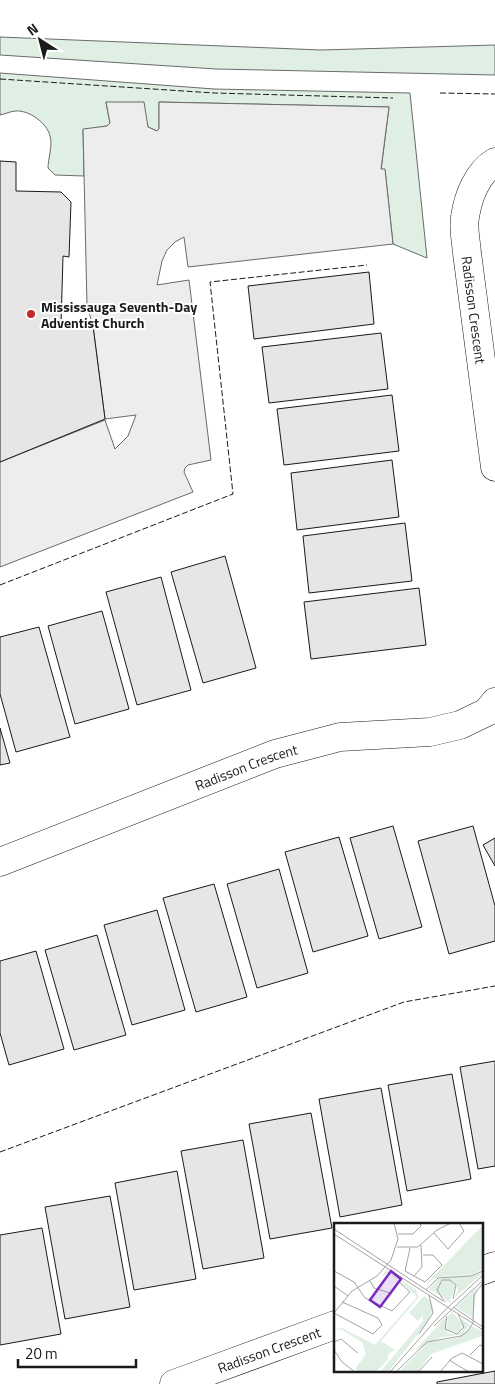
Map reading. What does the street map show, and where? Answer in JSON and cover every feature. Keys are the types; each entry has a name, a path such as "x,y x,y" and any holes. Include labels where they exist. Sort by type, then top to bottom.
{"street":[{"name":"Radisson Crescent","path":"495,162 489,165 472,188 465,218 467,253 495,467"},
{"name":"Radisson Crescent","path":"0,862 275,754 340,737 430,732 460,725 487,712 495,702"},
{"path":"482,1271 495,1266"},
{"name":"Radisson Crescent","path":"174,1384 334,1325"}],"green space":[{"path":"0,37 321,50 495,45 495,75 216,69 0,55"},
{"path":"0,73 214,89 410,93 427,258 393,244 385,170 381,170 389,107 159,102 159,129 157,131 148,127 147,122 106,102 110,123 107,126 83,130 84,176 55,175 48,168 51,140 45,126 37,118 21,111 0,115"}],"shaded area":[{"path":"106,102 144,102 148,127 157,131 159,129 159,102 389,107 381,169 385,169 393,244 188,267 184,237 175,242 167,250 162,261 157,285 189,280 211,460 188,465 185,468 184,472 193,492 0,567 0,462 105,420 115,449 128,436 136,415 105,419 93,326 87,306 83,129 107,126 110,123"}],"building":[{"name":"Mississauga Seventh-Day Adventist Church","path":"0,161 16,162 16,191 61,192 71,202 69,257 63,256 61,325 93,326 105,419 0,462"},
{"path":"369,272 374,324 254,339 248,286"},
{"path":"381,333 388,389 269,403 262,347"},
{"path":"392,395 399,451 284,465 277,409"},
{"path":"392,460 399,517 297,530 291,473"},
{"path":"405,523 412,581 309,593 303,536"},
{"path":"225,556 256,668 203,683 171,572"},
{"path":"161,577 191,690 137,705 106,592"},
{"path":"419,588 426,645 311,659 304,602"},
{"path":"102,611 129,709 75,724 48,626"},
{"path":"39,627 70,737 16,752 0,694 0,637"},
{"path":"0,728 10,763 0,765"},
{"path":"393,826 422,927 379,939 350,838"},
{"path":"473,826 495,906 495,941 449,954 418,841"},
{"path":"339,837 368,936 313,952 285,852"},
{"path":"495,838 495,866 483,845"},
{"path":"279,869 308,973 257,988 227,884"},
{"path":"214,884 247,997 196,1012 163,898"},
{"path":"157,910 185,1010 132,1025 104,925"},
{"path":"97,935 126,1035 74,1050 45,950"},
{"path":"36,951 64,1049 9,1065 0,1033 0,961"},
{"path":"495,1061 495,1166 478,1169 460,1067"},
{"path":"452,1074 471,1179 407,1191 388,1085"},
{"path":"381,1088 402,1205 340,1217 319,1099"},
{"path":"311,1113 332,1228 270,1239 249,1124"},
{"path":"243,1140 264,1258 203,1269 181,1151"},
{"path":"177,1171 196,1279 134,1290 115,1183"},
{"path":"110,1196 130,1307 65,1319 45,1207"},
{"path":"42,1228 61,1334 0,1345 0,1235"},
{"path":"495,1371 495,1384 437,1384 437,1382"}],"fence":[{"path":"0,79 214,93 393,98"},
{"path":"440,93 495,94"},
{"path":"0,585 233,494 210,282 367,265"},
{"path":"0,1152 404,1002 495,986"}],"place":[{"name":"Mississauga Seventh-Day Adventist Church","path":"31,314"}]}
